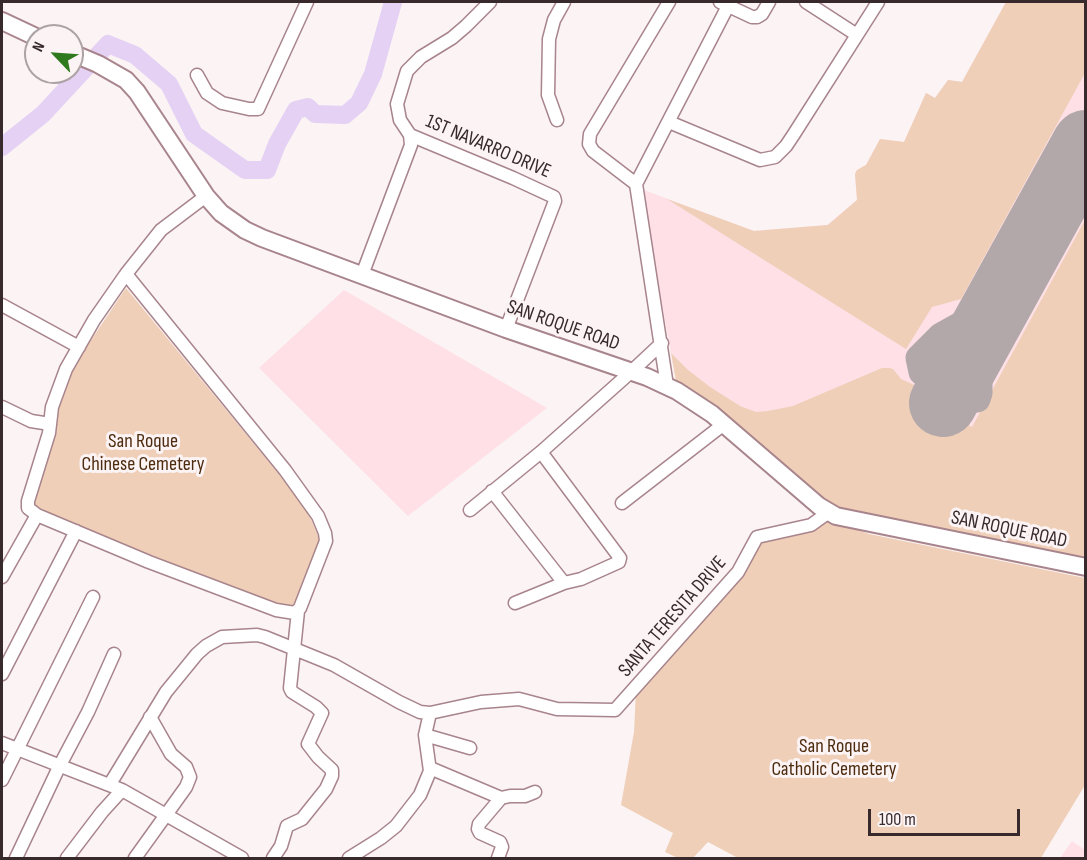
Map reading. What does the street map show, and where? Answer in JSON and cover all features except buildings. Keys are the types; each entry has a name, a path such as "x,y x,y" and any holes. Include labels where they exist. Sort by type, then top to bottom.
{"main road":[{"path":"2,21 24,31"},
{"name":"SAN ROQUE ROAD","path":"84,58 126,80 137,92 206,196 221,213 245,230 362,276 506,329 632,371 667,386 724,424 829,512 844,518 1086,567"}],"street":[{"path":"197,75 207,93 222,103 258,109 307,2"},
{"path":"362,276 411,145 410,135 400,120 397,104 407,70 421,57 452,38 490,2"},
{"path":"557,120 548,95 549,39 554,20 564,2"},
{"path":"636,184 593,151 589,144 590,134 669,2"},
{"path":"667,386 636,184 669,122 724,4 752,17 757,17 762,14 769,2"},
{"path":"806,2 857,35"},
{"path":"669,122 760,160 769,160 786,146 838,68 878,2"},
{"name":"1ST NAVARRO DRIVE","path":"410,135 554,197 555,201 506,329"},
{"path":"206,196 161,230 126,274 94,320 66,369 52,407 50,424 27,501 28,508 37,514 149,562 276,610 295,614 298,611"},
{"path":"126,274 285,470 318,516 325,533 326,541 298,611 290,688 292,692 322,713 308,744 332,770 332,776 326,789 302,819 287,826 273,858"},
{"path":"2,305 79,347"},
{"path":"470,510 541,452 662,343"},
{"path":"2,406 31,422 50,424"},
{"path":"622,503 724,424"},
{"path":"515,603 580,579 619,562 620,558 541,452"},
{"path":"492,491 564,583"},
{"name":"SANTA TERESITA DRIVE","path":"430,713 488,701 519,699 557,709 615,710 738,572 757,537 811,525 829,512"},
{"path":"2,577 37,514"},
{"path":"2,674 76,531"},
{"path":"2,780 93,597"},
{"path":"110,784 166,692 198,654 206,646 222,637 257,635 334,665 408,707 430,713 426,735 430,768 420,795 396,826 349,858"},
{"path":"16,858 114,654"},
{"path":"135,858 188,782 189,771 171,754 150,717"},
{"path":"426,735 470,748"},
{"path":"2,742 110,784 165,815 220,854 242,858"},
{"path":"430,768 501,798 525,796 535,792"},
{"path":"68,858 102,812 122,790"},
{"path":"498,858 502,847 500,842 478,830 479,824 501,798"}],"shaded area":[{"path":"1006,2 1085,2 1085,559 839,507 823,499 719,408 676,381 641,189 754,231 827,225 857,200 855,174 857,170 866,165 880,139 904,142 926,93 935,98 948,80 962,82"},
{"path":"344,290 547,408 408,516 259,368"},
{"path":"1072,841 1085,850 1085,858 1060,858"}],"green space":[{"path":"1006,2 1085,2 1085,73 961,299 932,307 906,349 667,199 754,231 828,225 857,200 855,174 857,170 866,165 880,139 904,142 926,93 935,98 948,80 962,82"},
{"path":"1085,220 1085,559 839,507 823,499 719,408 676,381 671,353 710,387 740,406 756,412 793,406 882,368 889,368 893,369 901,379 914,385 910,394 972,427"},
{"name":"San Roque Chinese Cemetery","path":"126,288 305,506 319,538 320,556 292,608 267,601 90,531 58,518 31,503 54,414 69,373"},
{"name":"San Roque Catholic Cemetery","path":"828,519 869,534 1085,578 1085,785 1041,858 738,858 708,842 693,858 678,858 665,852 673,833 621,805 634,732 636,691 749,567 756,544 764,539"}],"waterway":[{"path":"2,147 43,114 108,44 135,55 169,84 194,134 245,170 267,170 277,144 296,110 308,107 315,114 345,115 359,103 373,74 393,2"}],"taxiway":[{"path":"971,352 938,376 922,372 919,358 941,336 959,326 992,314"},
{"path":"947,369 949,384 958,395 971,400 977,399 979,339"}],"runway":[{"path":"943,403 1086,144"}]}
